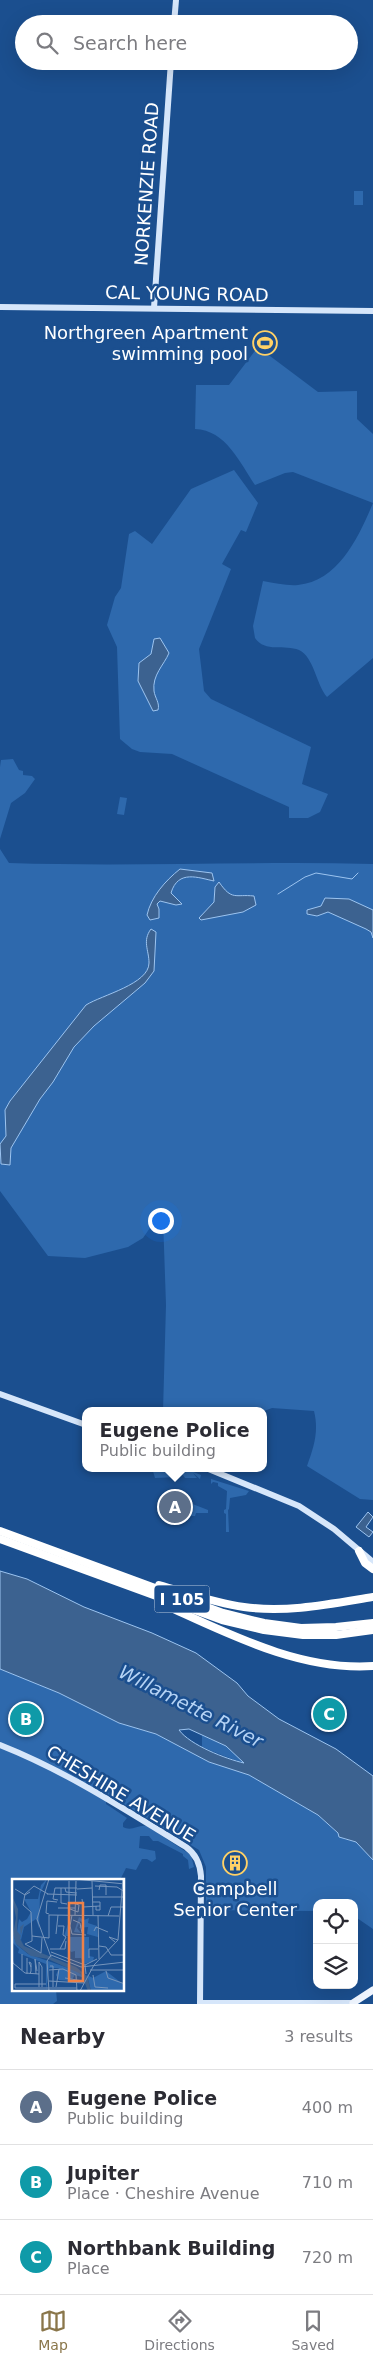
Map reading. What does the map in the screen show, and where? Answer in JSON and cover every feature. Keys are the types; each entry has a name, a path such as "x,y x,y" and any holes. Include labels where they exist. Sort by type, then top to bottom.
{"highway":[{"name":"I 105","path":"0,1531 223,1613 264,1623 301,1628 336,1628 373,1623"},
{"name":"I 105","path":"0,1539 190,1609 264,1630 303,1635 336,1635 373,1630"},
{"path":"359,1551 365,1563 373,1569"},
{"path":"100,1569 224,1604 246,1607 296,1608 373,1597"},
{"path":"83,1570 229,1634 273,1650 328,1664 373,1666"}],"main road":[{"path":"354,2004 373,1991"},
{"path":"366,2004 373,1991"}],"street":[{"path":"175,15 176,0"},
{"name":"NORKENZIE ROAD","path":"154,308 171,70"},
{"name":"CAL YOUNG ROAD","path":"0,307 373,311"},
{"path":"0,1394 82,1424"},
{"path":"216,1472 300,1506 321,1519 373,1562"},
{"name":"CHESHIRE AVENUE","path":"0,1745 34,1760 99,1794 186,1847 197,1860 201,1876 200,2004"},
{"path":"200,2004 354,2004"}],"shaded area":[{"path":"354,191 363,191 363,205 354,205"},
{"path":"258,347 318,392 357,391 357,419 373,434 373,503 293,472 285,473 255,485 238,458 224,441 206,431 195,429 196,385 229,385"},
{"path":"234,470 258,503 246,532 241,530 222,564 231,569 199,649 204,691 211,699 311,747 302,784 328,794 320,812 308,818 289,818 289,807 172,754 140,752 132,749 120,739 117,647 107,625 115,597 121,588 129,534 135,531 152,544 191,489"},
{"path":"373,503 373,658 327,697 312,665 304,653 294,648 270,647 259,643 255,638 253,626 263,581 298,585 312,582 325,575 346,555"},
{"path":"13,759 19,770 23,771 23,775 32,776 35,779 25,793 11,803 0,839 1,760"},
{"path":"120,797 127,798 124,815 117,814"},
{"path":"0,849 9,863 373,864 373,1500 360,1499 307,1466 315,1439 314,1411 272,1408 267,1410 267,1407 163,1407 166,1305 163,1218 156,1219 143,1238 128,1247 85,1258 48,1256 0,1191"},
{"path":"153,1472 179,1472 178,1477 155,1478"},
{"path":"181,1472 194,1472 201,1475 200,1479 193,1473 197,1478 185,1478"},
{"path":"211,1479 249,1491 246,1495 230,1498 228,1510 229,1532 226,1532 226,1514 224,1513 227,1491 218,1486 218,1483 213,1482 211,1484"},
{"path":"190,1503 208,1510 208,1513 196,1513 195,1516 190,1516"},
{"path":"0,1669 59,1693 119,1723 156,1734 209,1762 249,1775 318,1815 344,1839 356,1842 373,1860 373,1929 358,1919 358,1899 313,1899 313,1911 206,1910 206,1867 199,1850 106,1793 106,1804 127,1818 123,1823 123,1827 129,1829 147,1826 191,1855 194,1867 189,1869 188,1860 183,1854 158,1841 153,1841 149,1836 140,1836 139,1848 155,1851 156,1859 152,1862 142,1859 136,1870 126,1868 120,1879 12,1879 12,1992 56,1992 57,2001 53,2004 0,2004"},
{"path":"202,1735 226,1746 245,1763 202,1747"}],"water":[{"path":"160,638 169,653 155,680 154,691 158,710 153,711 138,681 139,663 151,654 154,639"},
{"path":"180,869 212,873 214,881 190,877 179,881 174,885 171,893 182,904 176,905 160,901 157,904 159,918 150,920 147,915 155,896 164,884"},
{"path":"219,882 231,894 254,896 256,905 243,912 201,920 199,918 214,902 215,887"},
{"path":"325,898 349,899 373,910 373,938 371,932 366,929 328,912 317,916 307,914 307,910 321,906"},
{"path":"151,929 156,932 154,971 145,983 94,1026 74,1047 11,1148 10,1165 1,1164 0,1144 6,1136 5,1110 10,1101 86,1005 133,983 147,970 149,963 146,942"},
{"path":"368,1512 373,1517 366,1527 373,1532 369,1537 356,1527"},
{"name":"Willamette River","path":"0,1571 27,1579 84,1607 152,1633 196,1653 237,1683 248,1696 279,1719 336,1749 373,1776 373,1860 356,1842 339,1837 338,1833 318,1815 249,1775 209,1762 156,1734 119,1723 59,1693 0,1669","holes":["189,1729 226,1746 244,1763 218,1755 200,1746 184,1736 179,1730"]}],"waterway":[{"path":"278,894 305,877 316,873 352,879 358,873"}],"place":[{"name":"Northgreen Apartment swimming pool","path":"265,343"},
{"name":"Eugene Police","path":"175,1507"},
{"name":"Northbank Building","path":"329,1714"},
{"name":"Jupiter","path":"26,1719"},
{"name":"Campbell Senior Center","path":"235,1863"}]}
